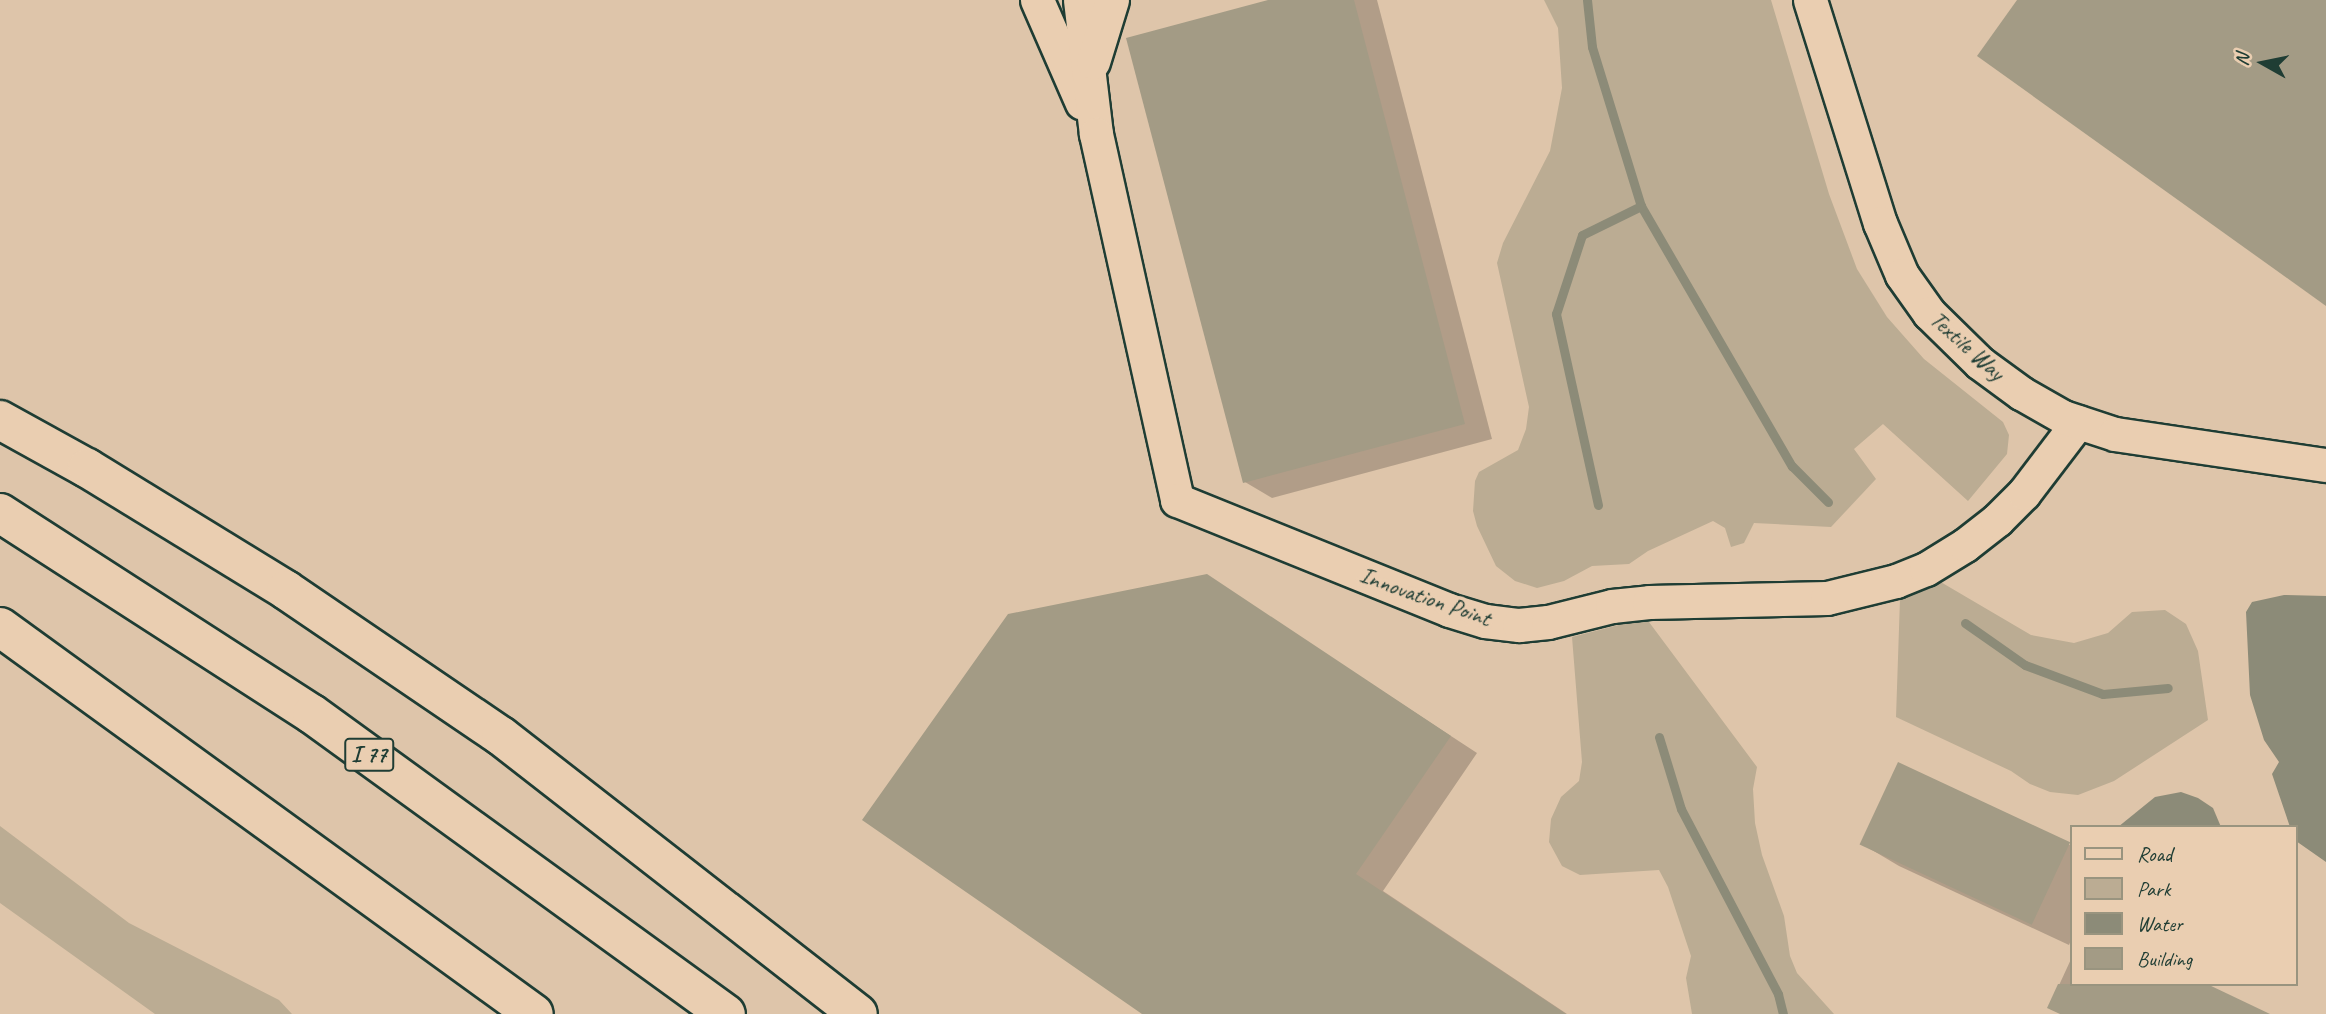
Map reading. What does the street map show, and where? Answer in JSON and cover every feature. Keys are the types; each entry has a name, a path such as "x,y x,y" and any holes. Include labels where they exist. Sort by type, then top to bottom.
{"highway":[{"path":"0,420 87,468 286,590 501,736 858,1014"},
{"name":"I 77","path":"0,513 312,713 726,1014"},
{"path":"0,627 505,999 534,1014"}],"street":[{"name":"Innovation Point","path":"1037,0 1096,134"},
{"name":"Innovation Point","path":"1080,0 1096,134 1177,500 1381,585 1485,621 1519,625 1548,622 1612,606 1649,602 1827,598 1896,581 1926,569 1965,545 1997,520 2024,493 2078,422"},
{"path":"1089,78 1112,0"},
{"name":"Textile Way","path":"1810,0 1880,223 1902,275 1928,313 1979,363 2021,393 2078,422 2115,434 2326,465"}],"green space":[{"path":"1544,0 1771,0 1829,194 1857,269 1887,317 1924,359 2003,422 2009,435 2007,454 1968,501 1883,424 1854,449 1876,479 1831,527 1754,523 1744,543 1731,547 1725,528 1713,521 1648,551 1629,564 1592,566 1564,581 1537,588 1515,581 1496,566 1473,511 1475,481 1479,472 1518,450 1526,429 1529,407 1497,263 1503,243 1550,151 1562,88 1558,28"},
{"path":"1939,581 2031,635 2074,643 2108,633 2132,612 2165,610 2186,624 2198,651 2208,720 2114,781 2078,795 2050,792 2030,784 2011,771 1896,717 1900,599"},
{"path":"1646,618 1757,767 1753,789 1755,823 1762,855 1784,916 1790,956 1797,973 1834,1014 1692,1014 1686,978 1691,956 1668,887 1659,870 1580,875 1562,866 1549,842 1551,819 1561,797 1579,781 1582,762 1572,637"},
{"path":"0,826 129,923 279,1000 292,1014 155,1014 0,903"}],"water":[{"path":"2284,595 2326,596 2326,862 2298,842 2298,825 2289,825 2272,774 2279,762 2264,740 2250,695 2246,612 2252,602"},
{"path":"2181,792 2198,798 2213,808 2220,825 2120,825 2155,797"}],"building":[{"path":"1268,0 1354,0 1465,424 1243,483 1126,38"},
{"path":"2017,0 2326,0 2326,306 1977,56"},
{"path":"1207,574 1451,736 1356,874 1566,1014 1142,1014 862,820 1008,614"},
{"path":"1898,762 2070,842 2032,925 1860,844"},
{"path":"2058,984 2211,986 2270,1014 2060,1014 2047,1008"}],"waterway":[{"path":"1587,0 1592,47 1641,206 1792,466 1828,502"},
{"path":"1598,505 1556,314 1582,235 1641,206"},
{"path":"1965,623 2025,665 2103,694 2168,688"},
{"path":"1659,737 1681,809 1778,994 1783,1014"}]}
